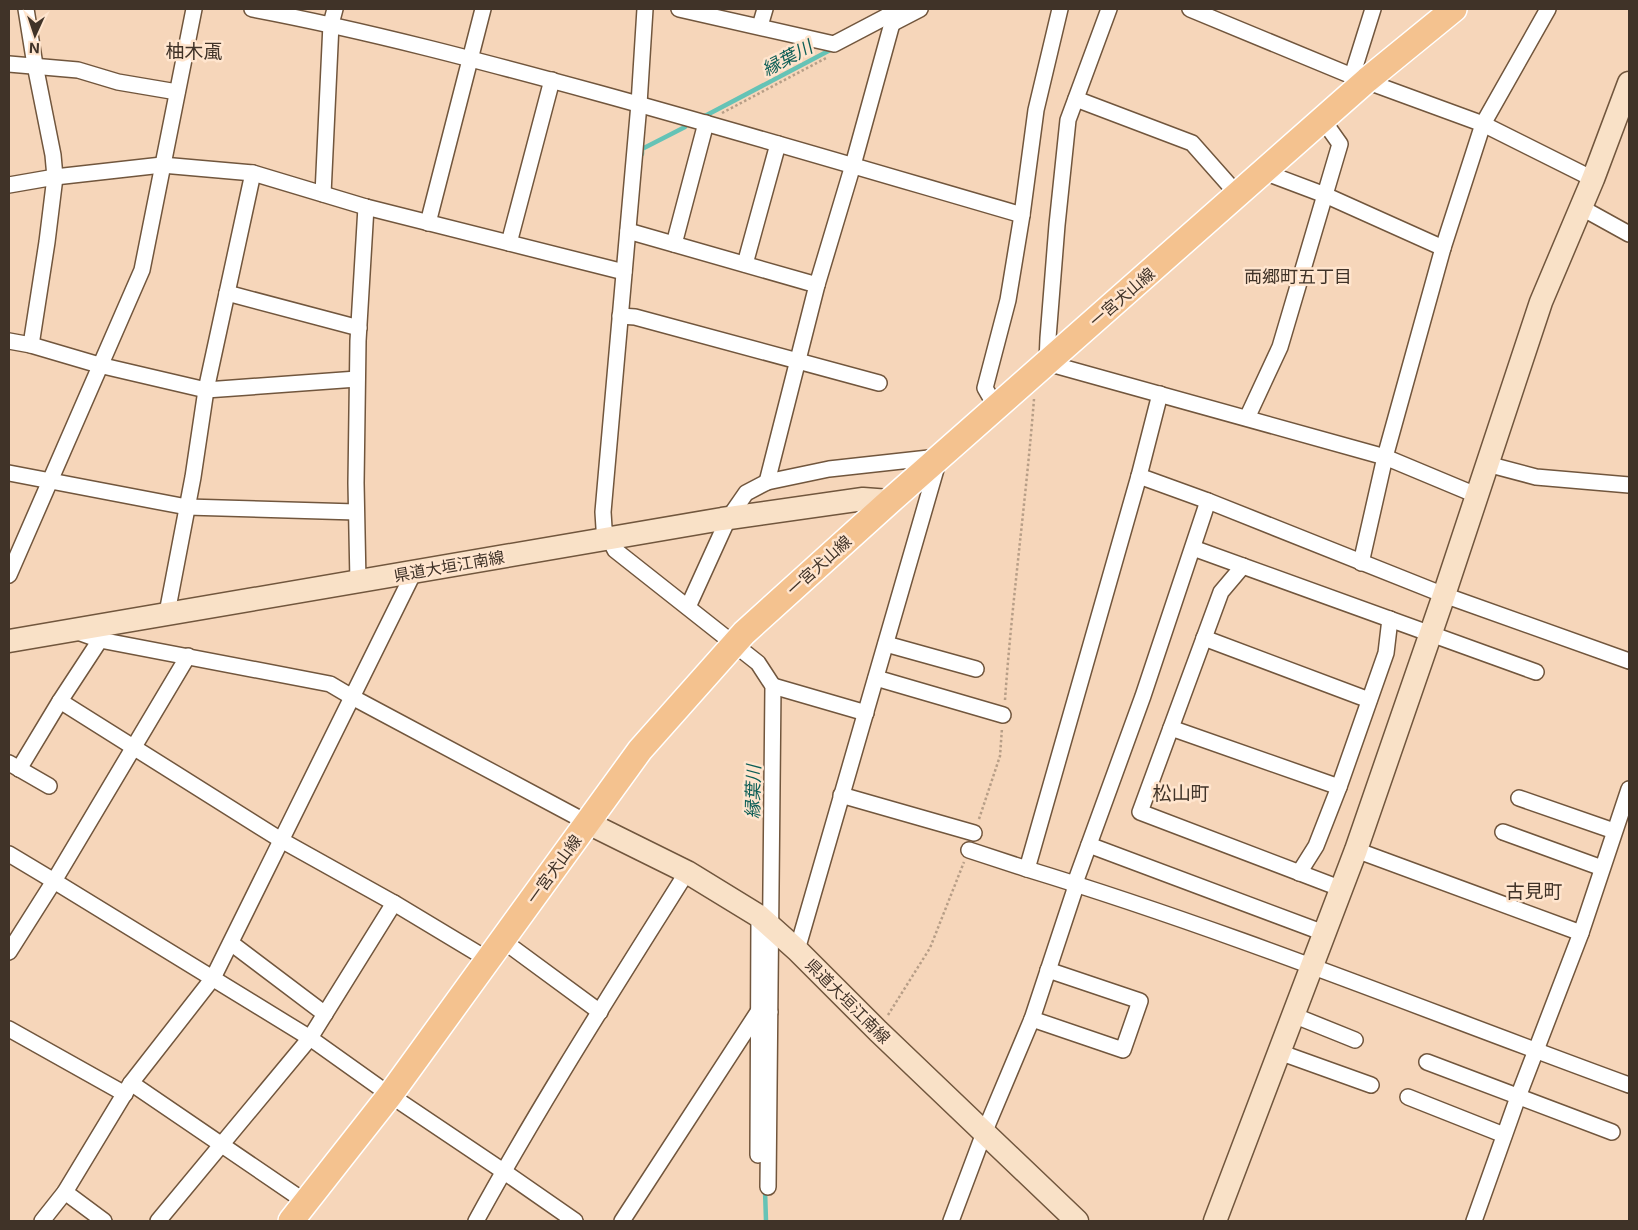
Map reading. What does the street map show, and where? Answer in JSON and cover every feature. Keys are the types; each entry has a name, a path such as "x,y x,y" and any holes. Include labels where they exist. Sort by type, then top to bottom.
{"main road":[{"name":"一宮犬山線","path":"299,1212 390,1095 640,750 744,633 996,407 1323,120 1360,78 1454,9"},
{"path":"1215,1221 1356,850 1444,595 1541,302 1582,208 1629,83"},
{"name":"県道大垣江南線","path":"9,641 728,518 863,499 890,501"},
{"name":"県道大垣江南線","path":"588,822 687,872 765,921 797,950 878,1032 1077,1221"}],"street":[{"path":"26,9 35,65 54,155 55,177 31,345"},
{"path":"9,575 142,270 194,9"},
{"path":"252,9 331,24 470,58 639,104 1022,215"},
{"path":"323,194 331,24 335,9"},
{"path":"428,222 483,9"},
{"path":"645,9 639,104 603,512 604,528 615,550 758,663 773,686 765,921 764,1017 764,1111 768,1187"},
{"path":"679,9 834,44 895,15 920,9"},
{"path":"760,26 765,9"},
{"path":"996,407 986,388 1008,300 1036,110 1060,9"},
{"path":"1109,9 1068,120 1051,300 1048,363 1385,458 1476,495"},
{"path":"1190,9 1360,78 1483,124 1593,179"},
{"path":"1360,78 1373,9"},
{"path":"1361,563 1385,458 1444,248 1483,124 1548,9"},
{"path":"767,482 817,285 895,15"},
{"path":"9,64 78,70 118,82 177,92"},
{"path":"509,244 552,80"},
{"path":"1076,99 1192,143 1238,195"},
{"path":"1247,418 1280,346 1340,144 1323,120"},
{"path":"674,244 705,123"},
{"path":"745,264 778,144"},
{"path":"9,185 55,177 162,166 253,173 366,206 624,272"},
{"path":"1264,172 1325,195 1444,248"},
{"path":"167,613 193,476 206,390 253,173"},
{"path":"358,582 356,512 357,380 366,206"},
{"path":"1582,208 1629,234"},
{"path":"628,231 817,285"},
{"path":"227,293 359,328"},
{"path":"620,316 635,317 879,384"},
{"path":"9,341 206,390 357,380"},
{"path":"1028,868 1139,476 1160,394"},
{"path":"688,607 728,518 746,493 767,482 829,469 940,458 797,950"},
{"path":"1487,464 1536,477 1629,485"},
{"path":"9,473 187,507 356,512"},
{"path":"1139,476 1208,501 1444,595 1629,661"},
{"path":"952,1221 984,1133 1032,1018 1074,892 1075,883 1143,696 1208,501"},
{"path":"1193,548 1536,672"},
{"path":"1243,566 1221,592 1140,812 1342,889"},
{"path":"42,1221 65,1192 128,1088 213,978 414,572"},
{"path":"1299,873 1316,846 1339,787 1386,653 1390,619"},
{"path":"74,630 100,640 330,684 588,822"},
{"path":"1204,638 1369,700"},
{"path":"49,786 14,766 100,640"},
{"path":"886,644 976,669"},
{"path":"9,952 54,881 188,656"},
{"path":"876,678 1004,715"},
{"path":"773,686 866,713"},
{"path":"60,701 281,840 394,903 494,949 600,1012"},
{"path":"1171,728 1339,787"},
{"path":"1474,1221 1504,1135 1580,933 1629,789"},
{"path":"841,795 974,833"},
{"path":"1519,798 1614,831"},
{"path":"1503,832 1602,868"},
{"path":"1089,845 1324,933"},
{"path":"968,850 1075,883 1311,965 1629,1085"},
{"path":"1356,850 1580,933"},
{"path":"9,854 310,1038 574,1221"},
{"path":"476,1221 503,1171 687,872"},
{"path":"158,1221 310,1038 394,903"},
{"path":"231,943 325,1014"},
{"path":"1032,1018 1123,1050 1140,1001 1048,970"},
{"path":"1293,1015 1355,1040"},
{"path":"622,1221 764,1017"},
{"path":"9,1029 128,1088 222,1145 299,1212"},
{"path":"1279,1052 1371,1084"},
{"path":"1427,1062 1612,1132"},
{"path":"1408,1097 1504,1135"},
{"path":"758,1160 764,1111"},
{"path":"65,1192 104,1221"}],"path":[{"path":"705,123 833,55"}],"waterway":[{"name":"縁葉川","path":"703,117 834,48"},
{"name":"縁葉川","path":"642,154 642,149 685,127"},
{"name":"縁葉川","path":"765,1190 766,1221"}],"district":[{"name":"柚木颪","path":"194,51"},
{"name":"両郷町五丁目","path":"1298,276"},
{"name":"松山町","path":"1181,793"},
{"name":"古見町","path":"1534,891"}]}
